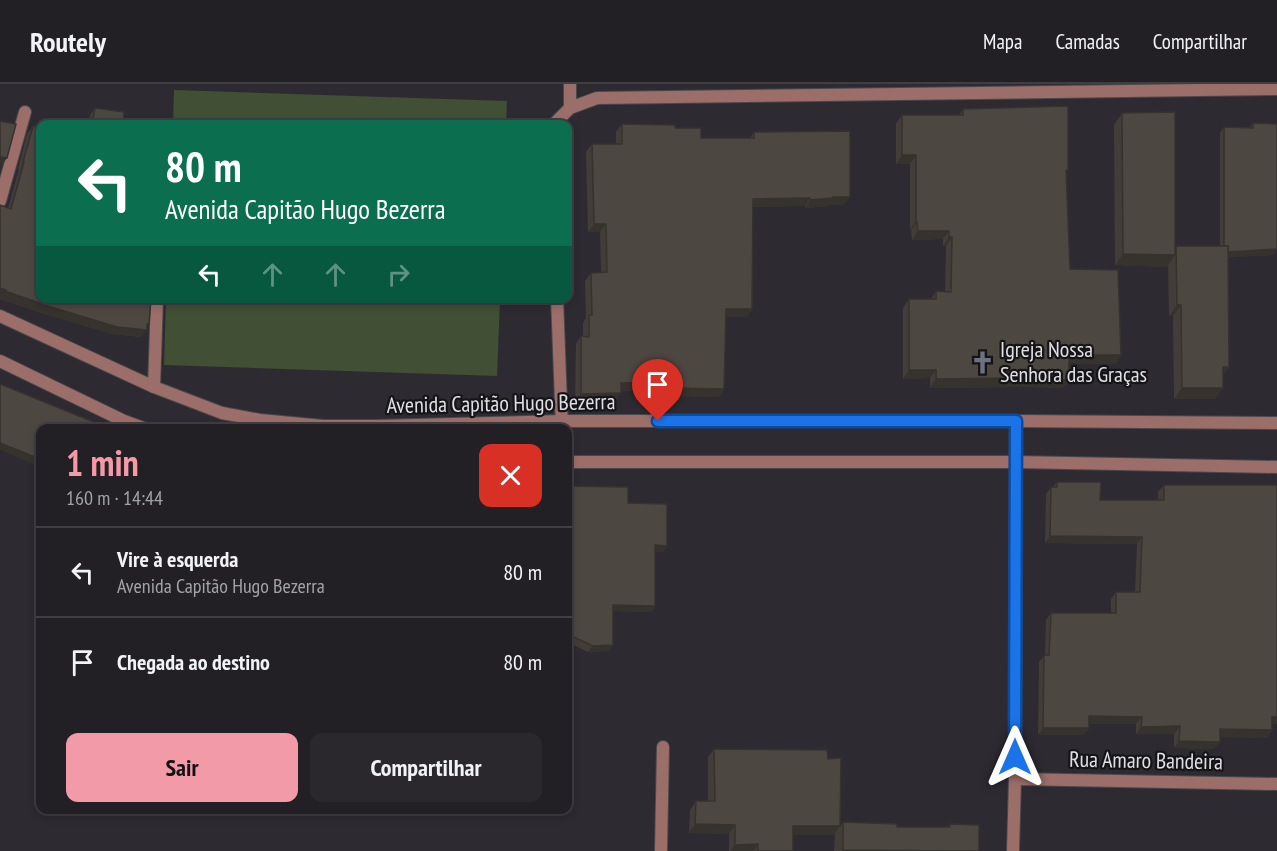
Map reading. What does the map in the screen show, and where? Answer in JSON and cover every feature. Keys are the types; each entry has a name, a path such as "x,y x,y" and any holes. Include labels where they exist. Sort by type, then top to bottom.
{"street":[{"path":"570,84 570,108"},
{"path":"558,120 570,108 597,98 616,97 1277,89"},
{"path":"0,201 25,112"},
{"path":"154,387 157,303"},
{"path":"557,303 562,424"},
{"name":"Avenida Capitão Hugo Bezerra","path":"0,316 154,387 222,413 302,424"},
{"path":"0,361 132,424"},
{"path":"1013,851 1016,421"},
{"name":"Avenida Capitão Hugo Bezerra","path":"572,425 1016,421 1277,423"},
{"path":"572,462 1016,462 1277,467"},
{"path":"661,851 663,747"},
{"name":"Rua Amaro Bandeira","path":"1015,779 1277,783"}],"green space":[{"path":"174,90 507,101 506,120 173,120"},
{"path":"166,303 500,303 497,376 164,365"}],"building":[{"path":"1068,106 1068,170 1066,170 1070,269 1118,270 1121,355 1069,355 1069,380 936,379 936,370 909,370 909,299 936,299 936,291 951,292 952,237 949,237 949,231 918,231 916,155 902,155 902,115 963,115 963,109"},
{"path":"95,108 124,112 123,120 93,120"},
{"path":"1175,112 1175,255 1123,254 1122,113"},
{"path":"0,121 16,124 7,158 0,157"},
{"path":"1253,123 1277,124 1277,249 1228,252 1228,246 1224,246 1224,127 1253,128"},
{"path":"622,124 701,128 701,138 754,138 754,132 850,131 850,197 810,200 810,198 753,199 752,309 726,309 724,389 672,388 672,382 621,383 621,393 581,394 581,336 589,337 589,315 592,315 591,273 607,272 606,224 594,224 592,144 622,144"},
{"path":"33,126 36,127 36,302 0,288 0,205 11,209"},
{"path":"1176,246 1228,246 1229,367 1223,367 1223,388 1182,388 1181,305 1177,305"},
{"path":"40,303 151,303 147,330 117,327"},
{"path":"0,384 99,424 36,424 36,457 0,443"},
{"path":"1057,482 1101,482 1100,500 1164,500 1164,485 1277,485 1277,717 1272,717 1272,730 1220,729 1220,742 1179,741 1180,726 1141,727 1142,717 1089,716 1089,728 1043,728 1044,655 1049,655 1051,613 1116,613 1116,592 1140,592 1142,537 1050,536 1051,487 1057,487"},
{"path":"572,486 628,487 628,503 667,504 667,546 655,545 655,606 613,605 613,645 593,646 572,636"},
{"path":"714,749 827,750 828,759 841,758 840,826 793,826 793,851 758,851 758,844 735,845 735,825 695,824 696,801 715,801"},
{"path":"843,822 897,824 897,827 979,825 979,851 843,850"}],"place":[{"name":"Igreja Nossa Senhora das Graças","path":"982,362"}],"route":[{"path":"658,421 1016,421 1015,757"}]}
